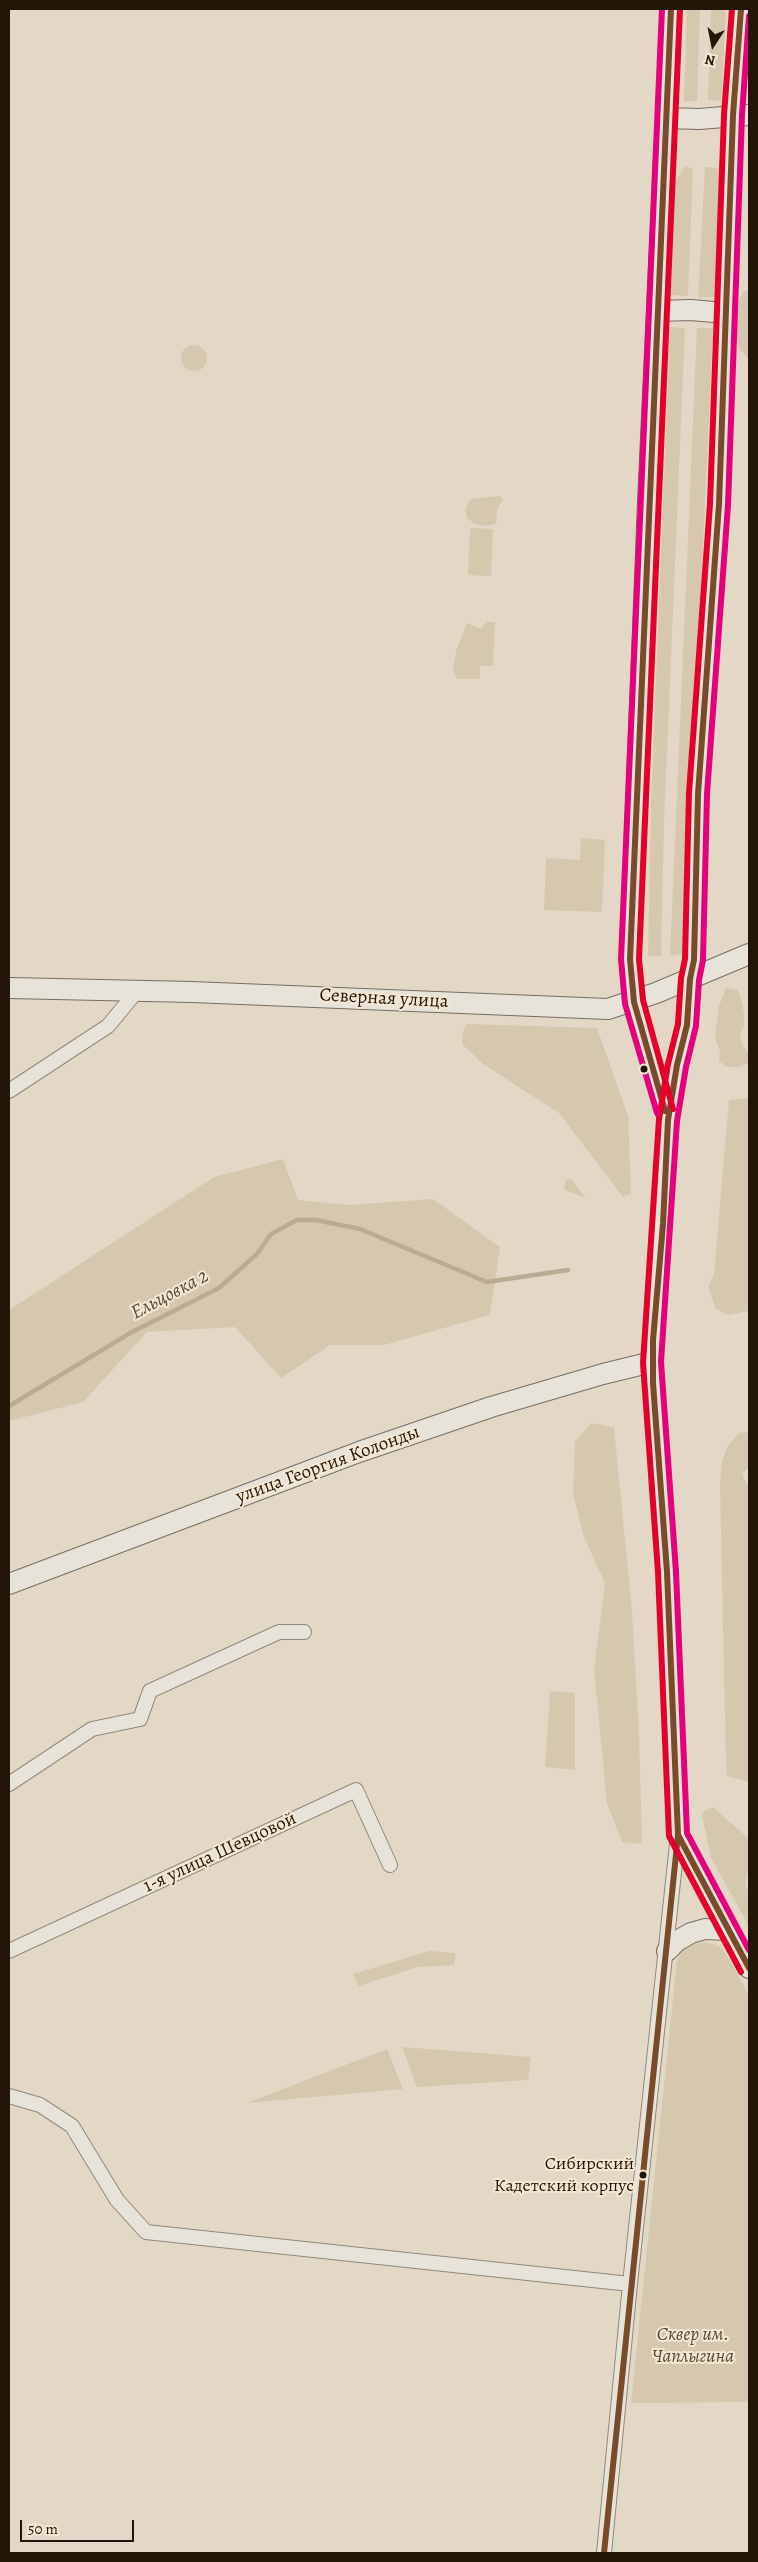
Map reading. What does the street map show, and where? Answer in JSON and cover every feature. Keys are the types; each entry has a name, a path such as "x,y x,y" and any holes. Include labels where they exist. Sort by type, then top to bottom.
{"main road":[{"path":"668,1120 634,1002 630,960 647,512 671,9"},
{"path":"741,9 741,115 725,313 719,504 698,794 694,960 690,979 687,1025 677,1065 668,1120 652,1362 667,1572 678,1835 749,1968"},
{"path":"667,118 699,119 741,115"},
{"path":"658,311 690,310 725,313"},
{"name":"Северная улица","path":"9,988 212,992 608,1009 634,1002 749,954"},
{"name":"улица Георгия Колонды","path":"9,1584 359,1452 500,1404 652,1362"},
{"path":"667,1951 677,1941 705,1928 728,1930"}],"street":[{"path":"9,1091 108,1026 136,992"},
{"path":"9,1784 92,1729 140,1719 150,1691 279,1632 304,1632"},
{"name":"1-я улица Шевцовой","path":"9,1951 356,1790 390,1865"},
{"path":"604,2553 630,2284 678,1835"},
{"path":"9,2096 40,2105 72,2126 86,2153 117,2200 146,2232 630,2284"}],"green space":[{"path":"687,9 700,9 697,101 684,101"},
{"path":"711,9 726,9 721,101 708,100"},
{"path":"685,166 693,169 688,296 671,295 675,183"},
{"path":"705,167 722,168 715,296 698,298"},
{"path":"745,290 749,293 749,359 739,349 736,335 739,299"},
{"path":"670,327 685,328 664,823 661,956 648,956 651,805"},
{"path":"697,328 713,328 684,953 670,956"},
{"path":"194,345 203,349 207,358 203,367 194,371 185,367 181,358 185,349"},
{"path":"499,496 503,499 497,510 496,524 486,526 475,524 467,518 465,509 471,499"},
{"path":"470,528 493,529 491,576 468,575"},
{"path":"487,622 495,622 493,666 480,666 480,679 457,679 453,669 456,651 467,623 480,629"},
{"path":"581,838 605,840 602,912 544,910 546,858 580,860"},
{"path":"726,988 737,990 740,994 744,1014 744,1025 740,1034 742,1044 748,1052 749,1063 740,1067 727,1067 719,1061 720,1051 715,1038 719,1006"},
{"path":"467,1024 597,1028 628,1116 631,1194 623,1197 559,1113 483,1064 462,1044 463,1031"},
{"path":"749,1098 749,1311 728,1315 716,1309 708,1287 714,1274 729,1100"},
{"path":"283,1159 298,1200 348,1205 433,1199 500,1247 490,1315 384,1345 330,1345 281,1378 235,1327 147,1332 83,1402 9,1421 9,1310 214,1177"},
{"path":"571,1179 586,1198 564,1190 566,1180"},
{"path":"591,1423 614,1427 632,1612 639,1733 642,1844 622,1842 607,1803 594,1670 605,1583 584,1537 573,1494 575,1442"},
{"path":"749,1432 749,1467 742,1474 749,1488 749,1782 727,1776 720,1484 722,1462 727,1447 739,1433"},
{"path":"550,1691 575,1693 575,1770 545,1767"},
{"path":"713,1807 746,1836 749,1843 749,1868 745,1883 749,1894 749,1926 711,1858 702,1815 704,1811"},
{"name":"Сквер им. Чаплыгина","path":"705,1942 717,1945 725,1952 749,1995 749,2402 631,2403 677,1960 680,1953 688,1945"},
{"path":"430,1951 456,1953 454,1965 418,1967 359,1986 353,1974"},
{"path":"402,2047 531,2057 528,2080 417,2087"},
{"path":"387,2049 403,2089 247,2103"}],"waterway":[{"name":"Ельцовка 2","path":"9,1406 132,1332 219,1288 257,1254 271,1234 297,1220 316,1220 360,1229 487,1282 568,1270"}],"transit line":[{"path":"657,1113 625,1004 621,959 662,9"},
{"path":"665,1111 634,1002 630,959 671,9"},
{"path":"673,1109 643,1000 639,959 680,9"},
{"path":"732,9 724,115 710,504 689,793 685,959 681,978 678,1024 668,1064 659,1119 643,1363 658,1572 669,1836 741,1972"},
{"path":"604,2553 678,1835 667,1572 653,1383 653,1340 663,1224 668,1120 677,1065 687,1025 690,979 694,960 698,794 719,504 733,115 741,9"},
{"path":"749,16 742,115 728,505 707,794 703,960 699,980 696,1026 686,1067 677,1121 661,1362 676,1572 687,1833 749,1950"},
{"path":"678,1835 749,1968"}],"place":[{"name":"Сибирский Кадетский корпус","path":"643,2175"}]}
